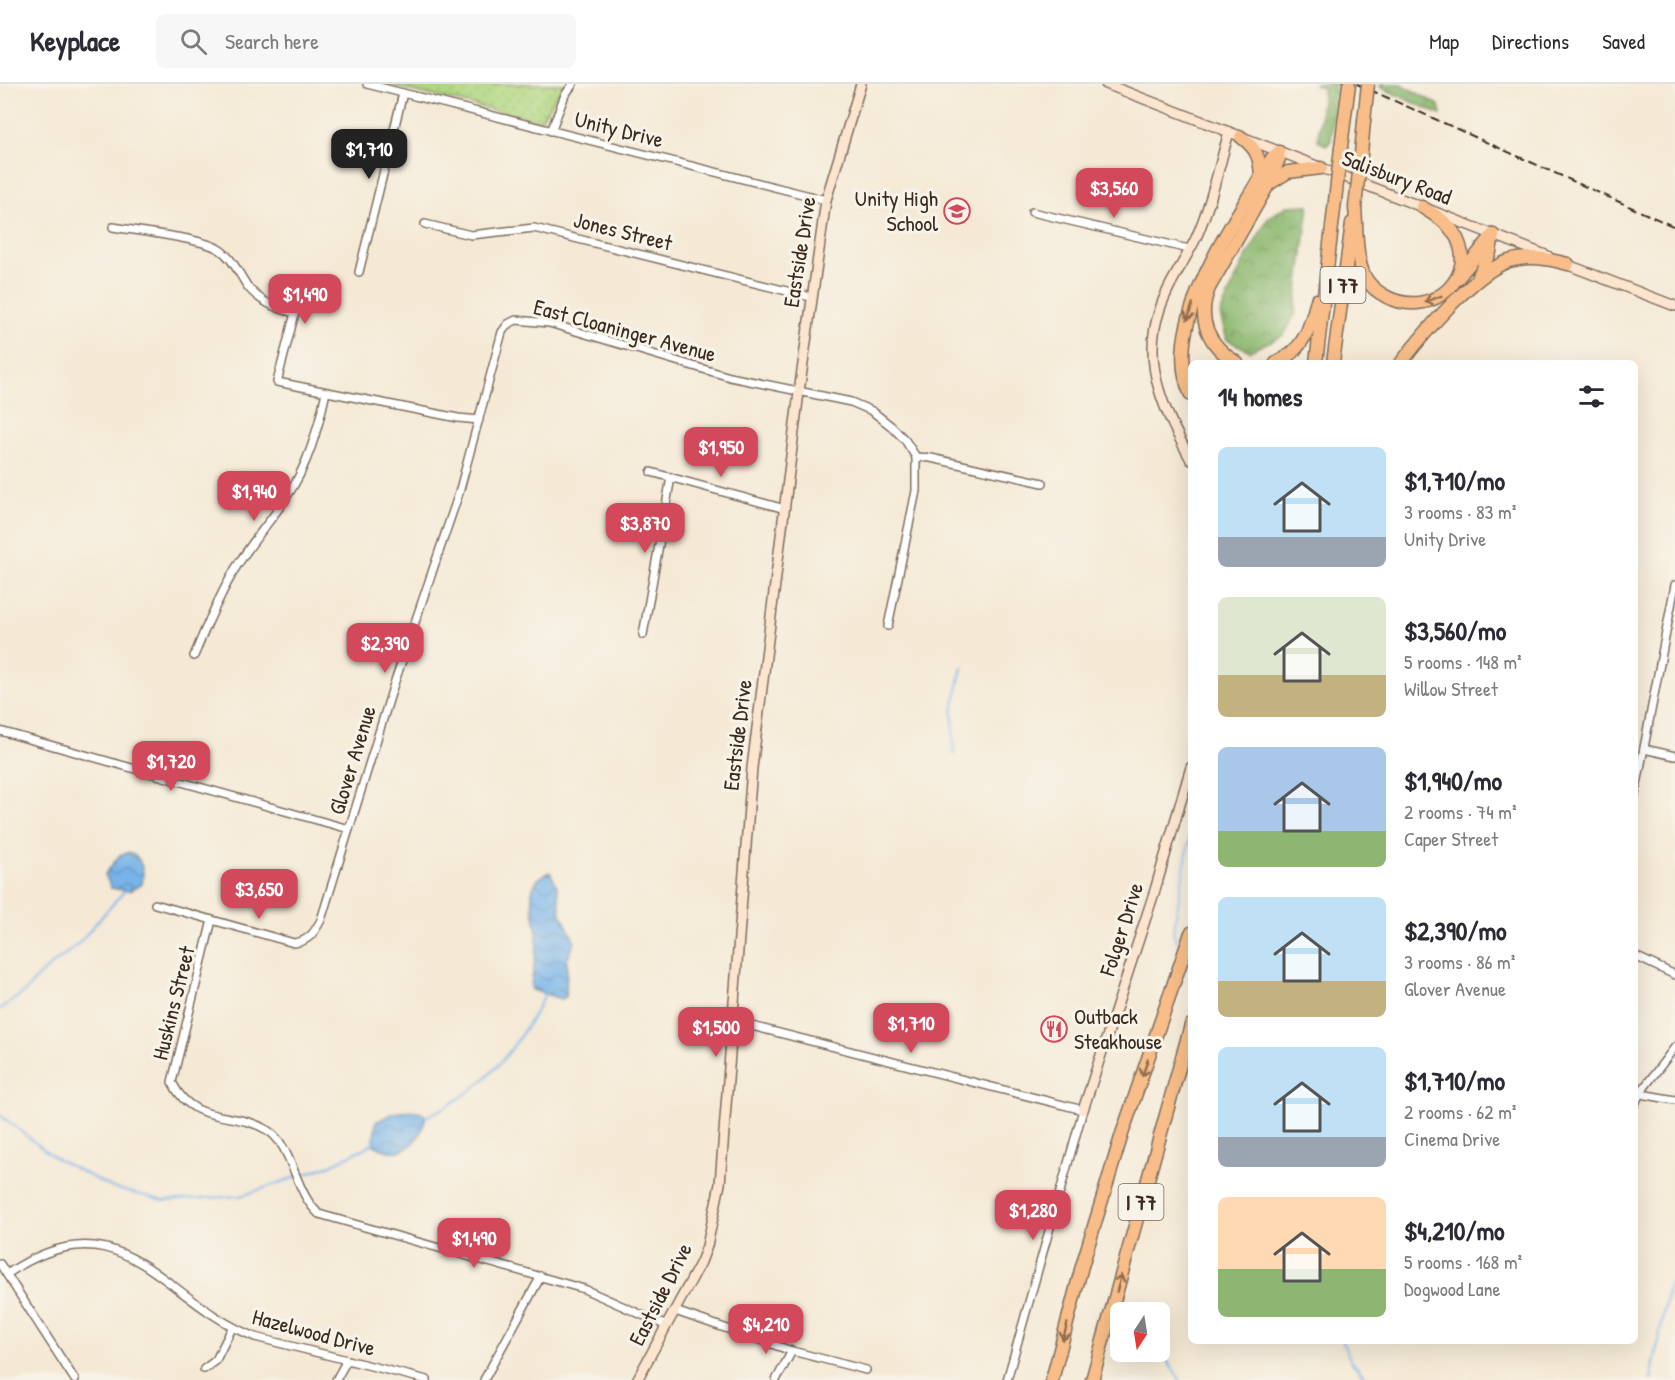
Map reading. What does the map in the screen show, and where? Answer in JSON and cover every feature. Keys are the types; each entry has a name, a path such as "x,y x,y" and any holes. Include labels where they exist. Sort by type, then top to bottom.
{"highway":[{"name":"I 77","path":"1316,360 1349,84"},
{"name":"I 77","path":"1333,360 1355,207 1368,84"},
{"path":"1241,137 1253,145 1260,160 1264,181"},
{"path":"1232,360 1222,354 1212,341 1204,325 1203,306 1209,288 1279,152"},
{"path":"1188,383 1184,367 1183,342 1187,318 1195,295 1264,181 1288,172 1321,168"},
{"path":"1355,207 1360,261 1366,279 1379,293 1396,302 1430,302 1443,295 1493,235"},
{"path":"1422,207 1439,217 1453,231 1459,242 1461,255 1453,284"},
{"path":"1282,360 1301,345 1309,330 1323,280 1332,228"},
{"path":"1472,286 1490,252 1493,235"},
{"path":"1404,360 1472,286 1489,272 1508,262 1528,257 1568,264"},
{"name":"I 77","path":"1052,1380 1082,1266 1122,1134 1188,942"},
{"name":"I 77","path":"1092,1380 1188,1036"}],"street":[{"name":"Unity Drive","path":"367,84 826,200"},
{"path":"550,130 565,95 573,84"},
{"name":"Eastside Drive","path":"637,1380 701,1262 715,1215 721,1180 752,768 799,392 826,200 861,84"},
{"name":"Salisbury Road","path":"1106,84 1675,306"},
{"path":"359,272 403,93"},
{"path":"1188,454 1158,394 1154,349 1159,312 1212,194 1229,132"},
{"path":"1032,212 1189,249"},
{"name":"Jones Street","path":"425,224 471,235 534,228 812,297"},
{"path":"113,227 202,243 231,259 249,288 262,300 278,309 295,313 277,382 458,418 479,420"},
{"name":"East Cloaninger Avenue","path":"479,420 502,332 508,324 516,320 549,323 684,364 851,402 872,411 905,440 916,458"},
{"path":"194,656 213,610 237,567 288,496 305,464 318,428 326,392"},
{"name":"Glover Avenue","path":"309,938 321,920 428,581 459,492 479,420"},
{"path":"888,626 916,491 916,458 931,458 1043,483"},
{"path":"651,472 785,509"},
{"path":"643,635 671,477"},
{"path":"1638,780 1675,585"},
{"path":"0,731 349,829"},
{"path":"1644,749 1675,756"},
{"name":"Folger Drive","path":"1007,1380 1083,1110 1155,890 1188,777"},
{"path":"155,904 212,920"},
{"name":"Huskins Street","path":"309,938 294,943 212,920 172,1082 179,1096 190,1106 210,1115 256,1125 276,1137 309,1206 331,1219 541,1276"},
{"path":"1638,957 1675,975"},
{"path":"732,1021 1083,1110"},
{"path":"1638,1092 1675,1047"},
{"path":"1638,1093 1675,1100"},
{"name":"Hazelwood Drive","path":"7,1274 26,1261 49,1251 75,1247 100,1247 125,1254 148,1265 232,1328 255,1337 427,1380"},
{"path":"0,1264 75,1380"},
{"path":"484,1380 541,1276 626,1306 667,1326"},
{"path":"675,1311 792,1351 866,1370"},
{"path":"204,1369 216,1360 232,1328"},
{"path":"776,1380 792,1351"},
{"path":"336,1380 347,1360"}],"green space":[{"path":"383,84 564,84 540,121"},
{"path":"1313,84 1335,84 1331,141 1327,145 1318,141 1323,88"},
{"path":"1381,84 1401,84 1439,105 1441,115 1380,87"},
{"path":"1309,205 1295,314 1284,335 1250,351 1227,340 1220,314 1242,265 1268,218 1287,206"}],"water":[{"path":"129,852 137,857 141,865 142,884 129,891 111,888 105,874 120,855"},
{"path":"550,872 557,886 561,914 575,942 567,960 566,997 561,999 532,990 531,986 537,939 532,892 540,877"},
{"path":"420,1112 426,1116 414,1142 408,1147 392,1151 373,1144 376,1122 394,1113"}],"waterway":[{"path":"954,754 953,711 962,667"},
{"path":"1180,947 1173,933 1188,847"},
{"path":"0,1009 26,991 38,976 78,944 126,889"},
{"path":"425,1117 465,1095 496,1067 510,1051 545,994"},
{"path":"0,1115 55,1158 113,1188 164,1201 241,1196 331,1165 374,1143"},
{"path":"1651,1380 1668,1289 1675,1269"},
{"path":"1343,1344 1351,1361 1368,1380"},
{"path":"1168,1362 1180,1380"}],"railway":[{"path":"1357,84 1675,227"}],"place":[{"name":"Unity High School","path":"957,211"},
{"name":"Outback Steakhouse","path":"1054,1029"}]}
